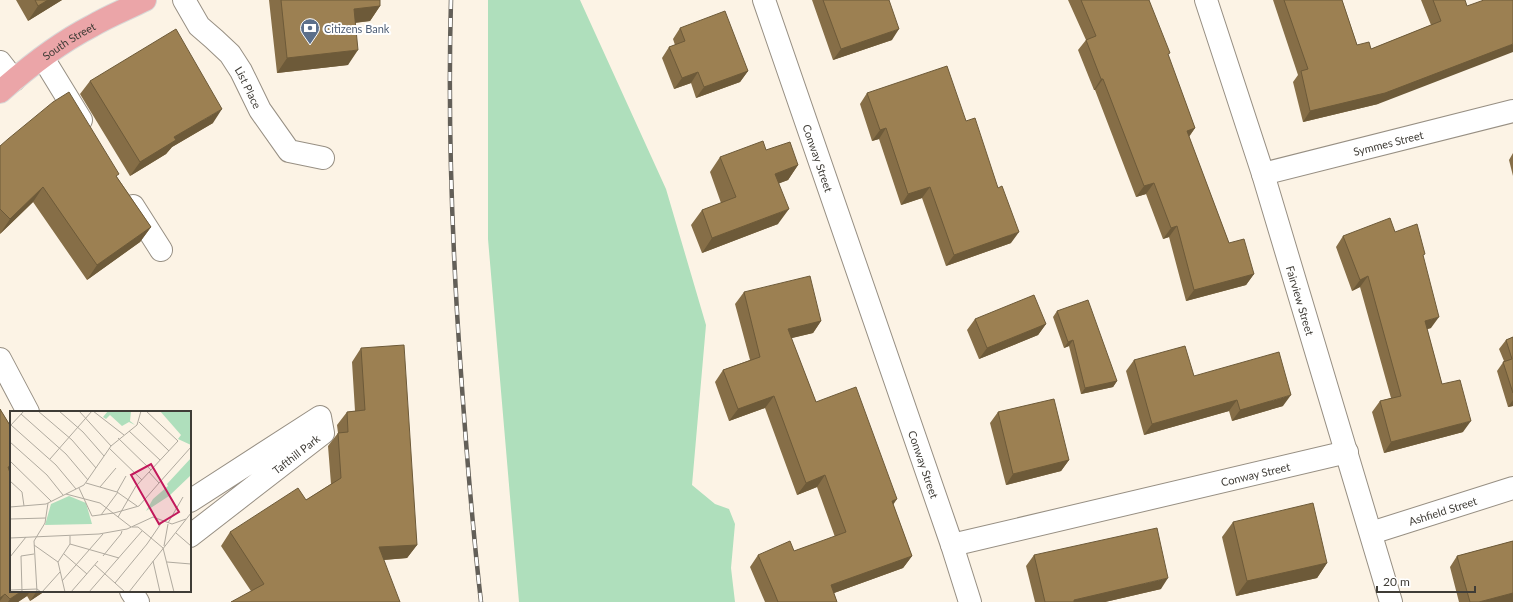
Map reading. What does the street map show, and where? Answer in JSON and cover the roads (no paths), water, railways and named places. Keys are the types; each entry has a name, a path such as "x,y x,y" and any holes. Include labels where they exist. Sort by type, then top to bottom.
{"main road":[{"name":"South Street","path":"7,86 43,58 92,26 145,0"}],"street":[{"name":"List Place","path":"184,0 199,26 230,54 242,71 260,110 289,151 323,158"},
{"name":"Conway Street","path":"764,0 952,545 1347,452"},
{"name":"Fairview Street","path":"1206,0 1263,174 1391,602"},
{"path":"43,58 92,138"},
{"path":"0,62 7,86"},
{"name":"Symmes Street","path":"1263,174 1513,111"},
{"path":"124,190 161,250"},
{"path":"0,359 27,411"},
{"name":"Tafthill Park","path":"191,500 320,417 323,433 191,535"},
{"name":"Ashfield Street","path":"1371,533 1513,488"},
{"path":"952,545 970,602"},
{"path":"132,592 138,602"}],"railway":[{"path":"451,0 450,117 455,273 467,457 481,602"}],"place":[{"name":"Citizens Bank","path":"310,45"}]}
